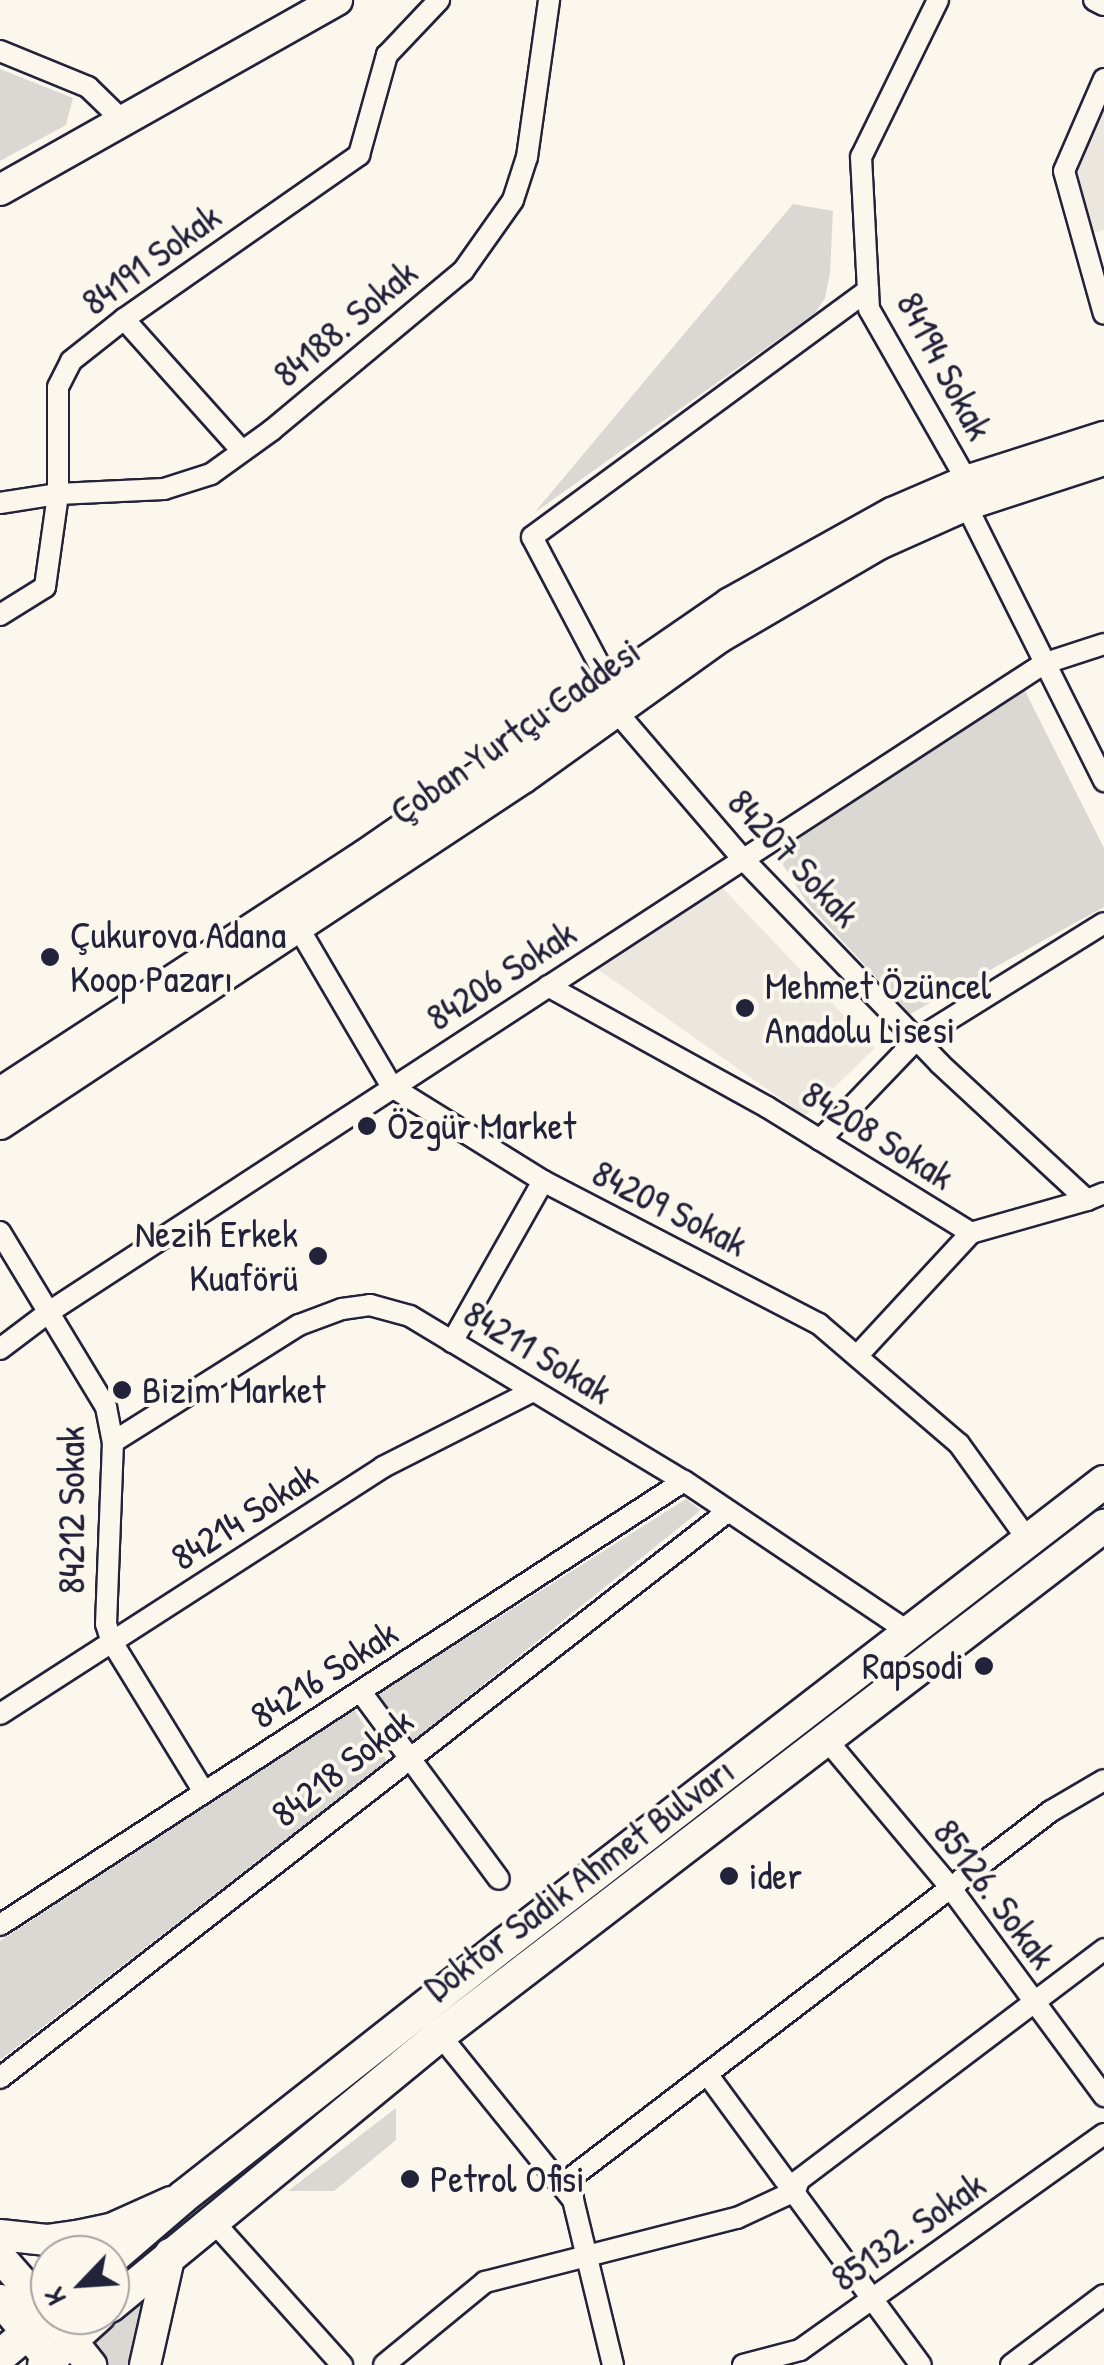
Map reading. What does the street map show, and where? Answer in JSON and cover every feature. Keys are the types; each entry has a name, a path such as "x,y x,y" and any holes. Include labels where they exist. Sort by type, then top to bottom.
{"main road":[{"path":"0,190 337,0"},
{"name":"Çoban Yurtçu Caddesi","path":"966,493 1104,437"},
{"name":"Çoban Yurtçu Caddesi","path":"0,1124 298,927 613,698 730,603 892,513 1104,460"},
{"name":"Çoban Yurtçu Caddesi","path":"0,1093 613,698"},
{"name":"Doktor Sadık Ahmet Bulvarı","path":"130,2243 183,2197 1104,1482"},
{"name":"Doktor Sadık Ahmet Bulvarı","path":"130,2289 440,2036 1104,1526"},
{"path":"0,2235 48,2240 77,2236 110,2229 183,2197"},
{"path":"145,2365 170,2254"},
{"path":"0,2258 54,2338"},
{"path":"0,2300 54,2338"},
{"path":"0,2356 54,2338"}],"street":[{"name":"84191 Sokak","path":"0,615 45,587 58,494 58,387 71,361 124,318 359,155 388,55 438,0"},
{"name":"84188. Sokak","path":"0,503 58,494 190,484 242,452 463,270 488,241 514,200 527,157 549,0"},
{"name":"84194 Sokak","path":"938,0 861,157 869,309 966,493 1043,664 1104,781"},
{"path":"1094,0 1104,5"},
{"path":"0,51 88,87 124,122"},
{"path":"1104,79 1064,172 1097,260 1104,314"},
{"name":"84207 Sokak","path":"868,290 532,536 613,698 743,859 916,1040 1096,1196"},
{"path":"124,318 242,452"},
{"name":"84206 Sokak","path":"0,1348 48,1312 1043,664 1104,644"},
{"path":"820,1140 916,1040 1104,923"},
{"name":"84209 Sokak","path":"298,927 392,1087 543,1181 819,1324 959,1444 1028,1540"},
{"name":"84208 Sokak","path":"548,986 820,1140 971,1234 856,1356"},
{"path":"452,1342 543,1181"},
{"path":"971,1234 1096,1196"},
{"name":"84212 Sokak","path":"0,1232 106,1407 113,1442 106,1624 112,1642 204,1792"},
{"name":"84211 Sokak","path":"113,1442 299,1325 342,1309 370,1305 410,1316 684,1481 910,1633"},
{"name":"84214 Sokak","path":"0,1714 384,1468 533,1391"},
{"name":"84216 Sokak","path":"0,1925 684,1481"},
{"name":"84218 Sokak","path":"0,2078 727,1512"},
{"path":"361,1692 499,1879"},
{"name":"85126. Sokak","path":"826,1739 950,1888 1104,2096"},
{"path":"613,2365 573,2200 572,2177 1051,1812 1104,1780"},
{"path":"384,2365 486,2282 737,2218 794,2191 799,2180 1104,1949"},
{"path":"440,2036 573,2200"},
{"path":"707,2074 921,2365"},
{"name":"85132. Sokak","path":"743,2365 800,2350 1104,2134"},
{"path":"212,2220 342,2365"},
{"path":"1010,2365 1104,2295"}],"shaded area":[{"path":"0,69 73,98 66,125 0,161"},
{"path":"1104,105 1104,230 1090,234 1072,172"},
{"path":"793,204 833,211 830,273 825,298 815,313 534,513"},
{"path":"1023,687 1104,848 1104,907 910,1014 808,904 783,865 786,844"},
{"name":"Mehmet Özüncel Anadolu Lisesi","path":"716,881 875,1048 805,1116 596,968"},
{"path":"1104,1498 1104,1509 207,2204 130,2272 130,2267 180,2223 200,2197"},
{"path":"686,1499 701,1510 409,1744 374,1696"},
{"path":"354,1709 387,1761 0,2060 0,1941"},
{"path":"396,2108 396,2140 334,2191 288,2191"},
{"path":"161,2280 141,2365 109,2365 89,2343 98,2335 130,2335 130,2307"}],"place":[{"name":"Çukurova Adana Koop Pazarı","path":"50,957"},
{"name":"Mehmet Özüncel Anadolu Lisesi","path":"745,1008"},
{"name":"Özgür Market","path":"367,1126"},
{"name":"Nezih Erkek Kuaförü","path":"318,1256"},
{"name":"Bizim Market","path":"122,1390"},
{"name":"Rapsodi","path":"984,1666"},
{"name":"ider","path":"729,1876"},
{"name":"Petrol Ofisi","path":"410,2179"}]}
